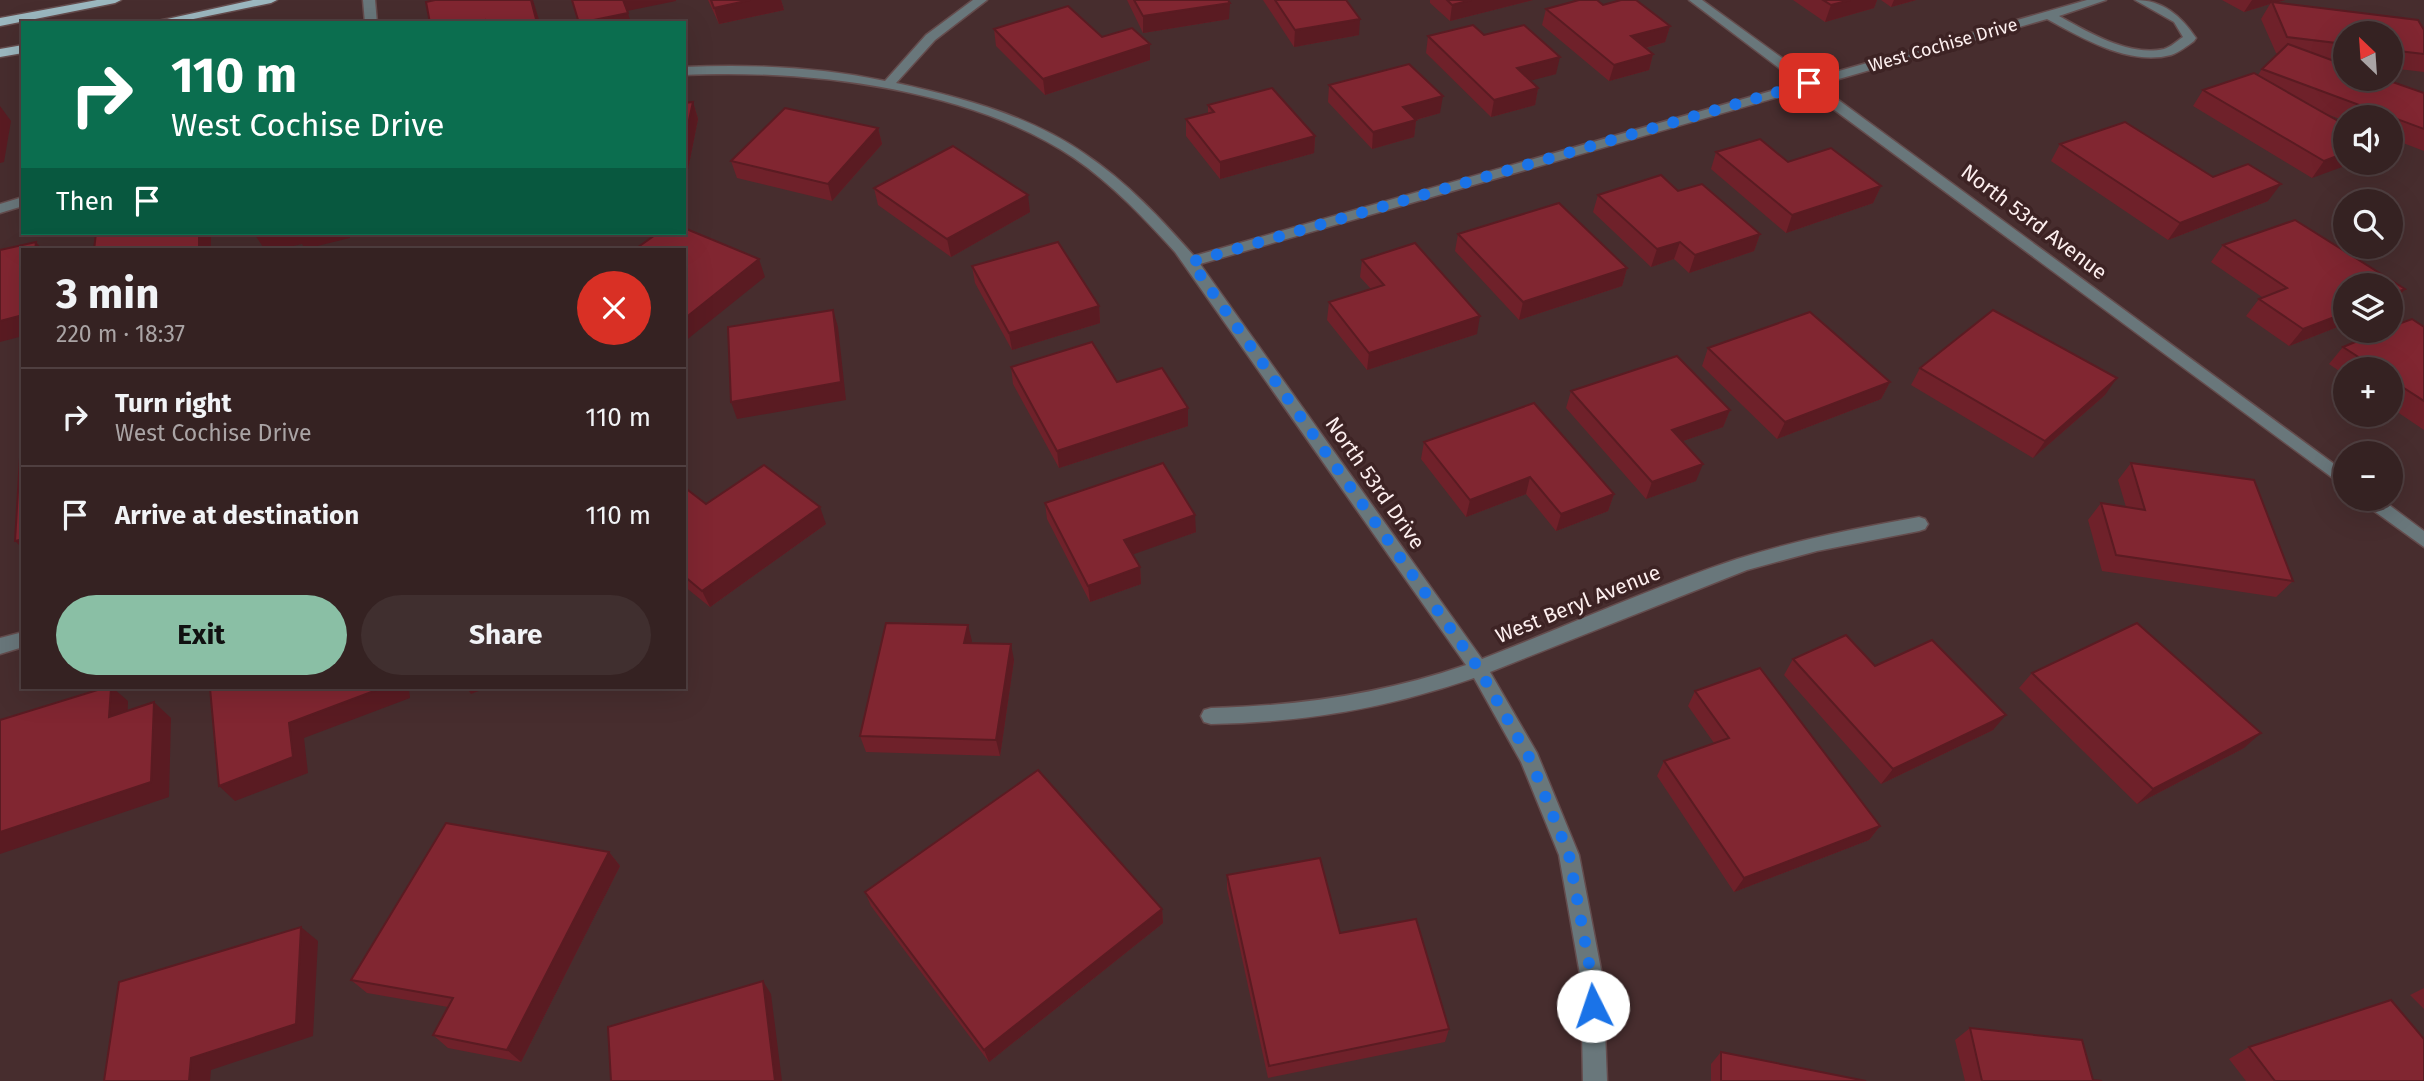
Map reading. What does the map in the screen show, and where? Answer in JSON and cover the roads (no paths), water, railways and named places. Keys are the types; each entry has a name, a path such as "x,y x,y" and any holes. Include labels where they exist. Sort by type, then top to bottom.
{"main road":[{"path":"0,22 115,0"},
{"path":"165,21 271,0"},
{"path":"0,53 21,49"}],"street":[{"path":"369,0 371,21"},
{"path":"888,85 922,43 957,13 981,0"},
{"name":"North 53rd Avenue","path":"1695,0 2333,472"},
{"name":"West Cochise Drive","path":"1191,262 2100,0"},
{"path":"2049,15 2086,36 2131,51 2168,52 2190,38 2178,20 2141,0"},
{"name":"North 53rd Drive","path":"686,71 783,69 840,75 947,99 1025,126 1091,164 1156,222 1191,262 1479,669 1530,759 1569,855 1592,980 1595,1081"},
{"path":"0,209 21,202"},
{"path":"2385,511 2424,540"},
{"name":"West Beryl Avenue","path":"1211,716 1290,715 1394,695 1479,669 1717,573 1815,543 1919,524"},
{"path":"0,646 21,640"}]}
